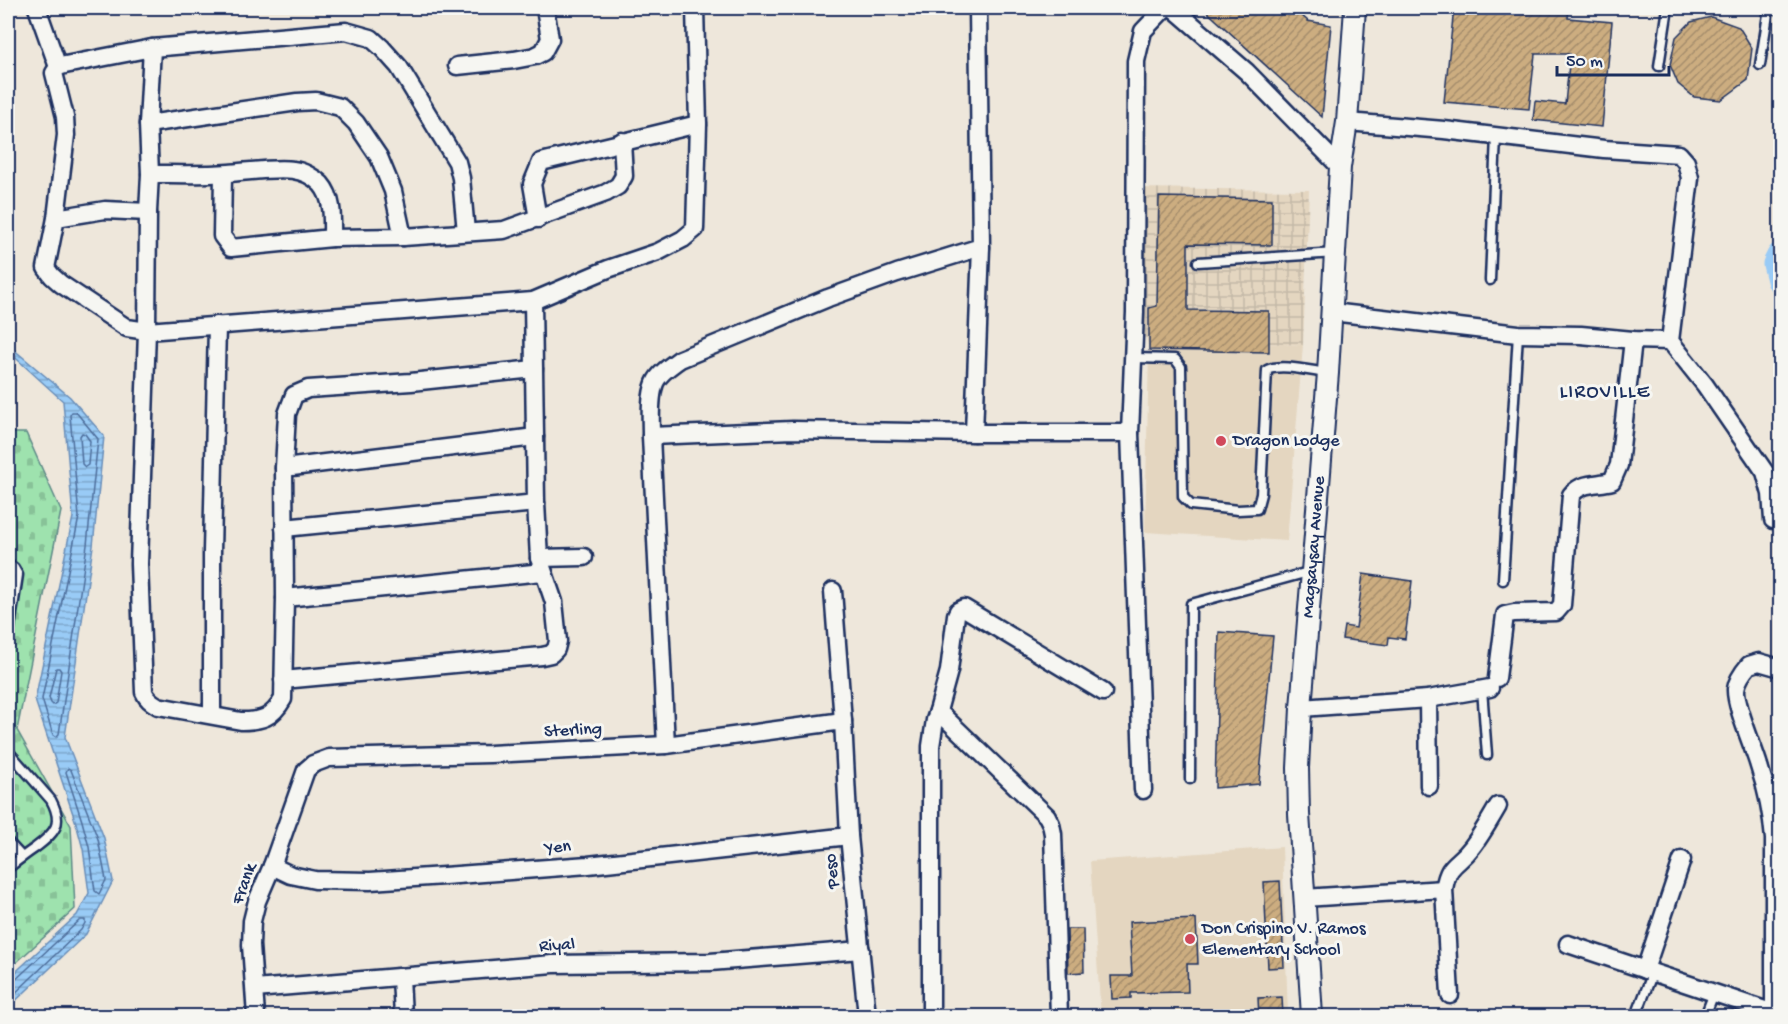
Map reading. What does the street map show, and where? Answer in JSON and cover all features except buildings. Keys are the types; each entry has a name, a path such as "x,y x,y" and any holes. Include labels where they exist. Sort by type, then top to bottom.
{"street":[{"path":"37,8 58,67"},
{"path":"457,66 514,60 543,52 550,39 545,8"},
{"path":"466,232 461,178 457,162 399,67 371,38 346,31 152,48 58,67 54,73 65,117 66,135 56,218 46,268 52,276 127,328 147,331 533,301 608,269 658,252 691,234 695,229 698,124 695,8"},
{"path":"974,433 981,247 978,8"},
{"path":"1143,790 1130,433 1134,358 1136,61 1143,31 1165,8"},
{"path":"1173,8 1247,72 1340,167"},
{"name":"Magsaysay Avenue","path":"1312,1017 1298,779 1301,708 1328,373 1340,167 1347,122 1355,8"},
{"path":"152,48 148,124 150,174 147,331 139,564 144,692 147,699 158,706 241,721 253,721 267,717 276,710 283,699 284,468 287,414 294,395 308,388 411,382 534,369"},
{"path":"148,124 297,102 316,101 340,107 356,123 379,157 393,191 403,237"},
{"path":"1347,122 1604,149 1679,153 1686,162 1690,178 1670,341 1705,385 1765,471 1771,494 1773,520"},
{"path":"538,219 532,184 541,162 698,124"},
{"path":"223,174 222,236 231,248 332,238 403,237 504,230 606,193 618,186 624,176 622,141"},
{"path":"150,174 223,174 291,169 315,178 323,186 332,210 332,238"},
{"path":"56,218 105,210 148,212"},
{"path":"666,745 651,436 655,381 680,360 848,291 981,247"},
{"path":"283,680 542,656 551,654 556,648 558,641 554,602 541,565 536,503 533,301"},
{"path":"1332,312 1518,334 1581,335 1670,341"},
{"path":"212,715 212,552 217,325"},
{"path":"1301,708 1428,699 1490,685 1505,615 1556,612 1562,605 1571,495 1584,485 1612,481 1616,473 1619,465 1634,340"},
{"path":"651,436 793,430 1130,433"},
{"path":"284,468 536,437"},
{"path":"284,528 536,503"},
{"path":"285,598 541,565 584,557"},
{"name":"Peso","path":"833,591 849,836 867,1017"},
{"path":"931,1017 931,746 935,720 949,671 958,611 968,609 1103,692"},
{"path":"1568,944 1774,1015 1772,816 1766,787 1739,707 1736,691 1738,682 1749,665 1759,662 1780,668"},
{"path":"1428,699 1429,786"},
{"path":"938,711 1049,820 1053,834 1059,1017"},
{"name":"Sterling","path":"306,770 313,764 329,758 490,754 666,745 843,721"},
{"name":"Frank","path":"256,1017 251,945 252,921 257,901 306,770"},
{"path":"1450,995 1444,889 1447,874 1450,867 1467,854 1474,845 1498,806"},
{"name":"Yen","path":"272,866 291,875 315,880 370,881 588,865 849,836"},
{"path":"1649,971 1682,860"},
{"path":"1304,898 1444,889"},
{"name":"Riyal","path":"255,989 553,964 710,962 861,950"},
{"path":"401,977 403,1017"}],"lane":[{"path":"1659,66 1668,8"},
{"path":"1760,65 1769,8"},
{"path":"1490,280 1496,136"},
{"path":"1198,262 1336,253"},
{"path":"1503,580 1518,334"},
{"path":"1134,358 1175,359 1181,367 1183,497 1191,505 1238,510 1257,508 1261,494 1267,370 1283,367 1328,373"},
{"path":"8,564 14,568 18,576 8,636"},
{"path":"1190,779 1191,604 1313,571"},
{"path":"1487,755 1490,685"},
{"path":"8,751 51,800 58,819 56,830 48,838 8,868"},
{"path":"8,842 22,857"},
{"path":"1636,1017 1649,971"},
{"path":"1705,1017 1714,993"}],"shaded area":[{"path":"1131,188 1309,190 1303,345 1133,337"},
{"name":"Dragon Lodge","path":"1146,337 1303,345 1287,541 1145,532 1149,350"},
{"name":"Don Crispino V. Ramos Elementary School","path":"1282,847 1288,1016 1101,1016 1090,861"}],"green space":[{"path":"8,433 26,433 61,511 17,730 71,826 75,909 8,970"}],"water":[{"path":"8,342 12,348 70,397 104,436 93,546 65,737 104,838 113,881 86,934 8,1008 8,979 77,915 89,893 83,849 76,823 35,700 73,517 63,401 8,351"}],"waterway":[{"path":"1780,256 1776,264 1780,280"}],"place":[{"name":"Dragon Lodge","path":"1221,441"},
{"name":"Don Crispino V. Ramos Elementary School","path":"1190,939"}],"district":[{"name":"LIROVILLE","path":"1605,393"}]}
